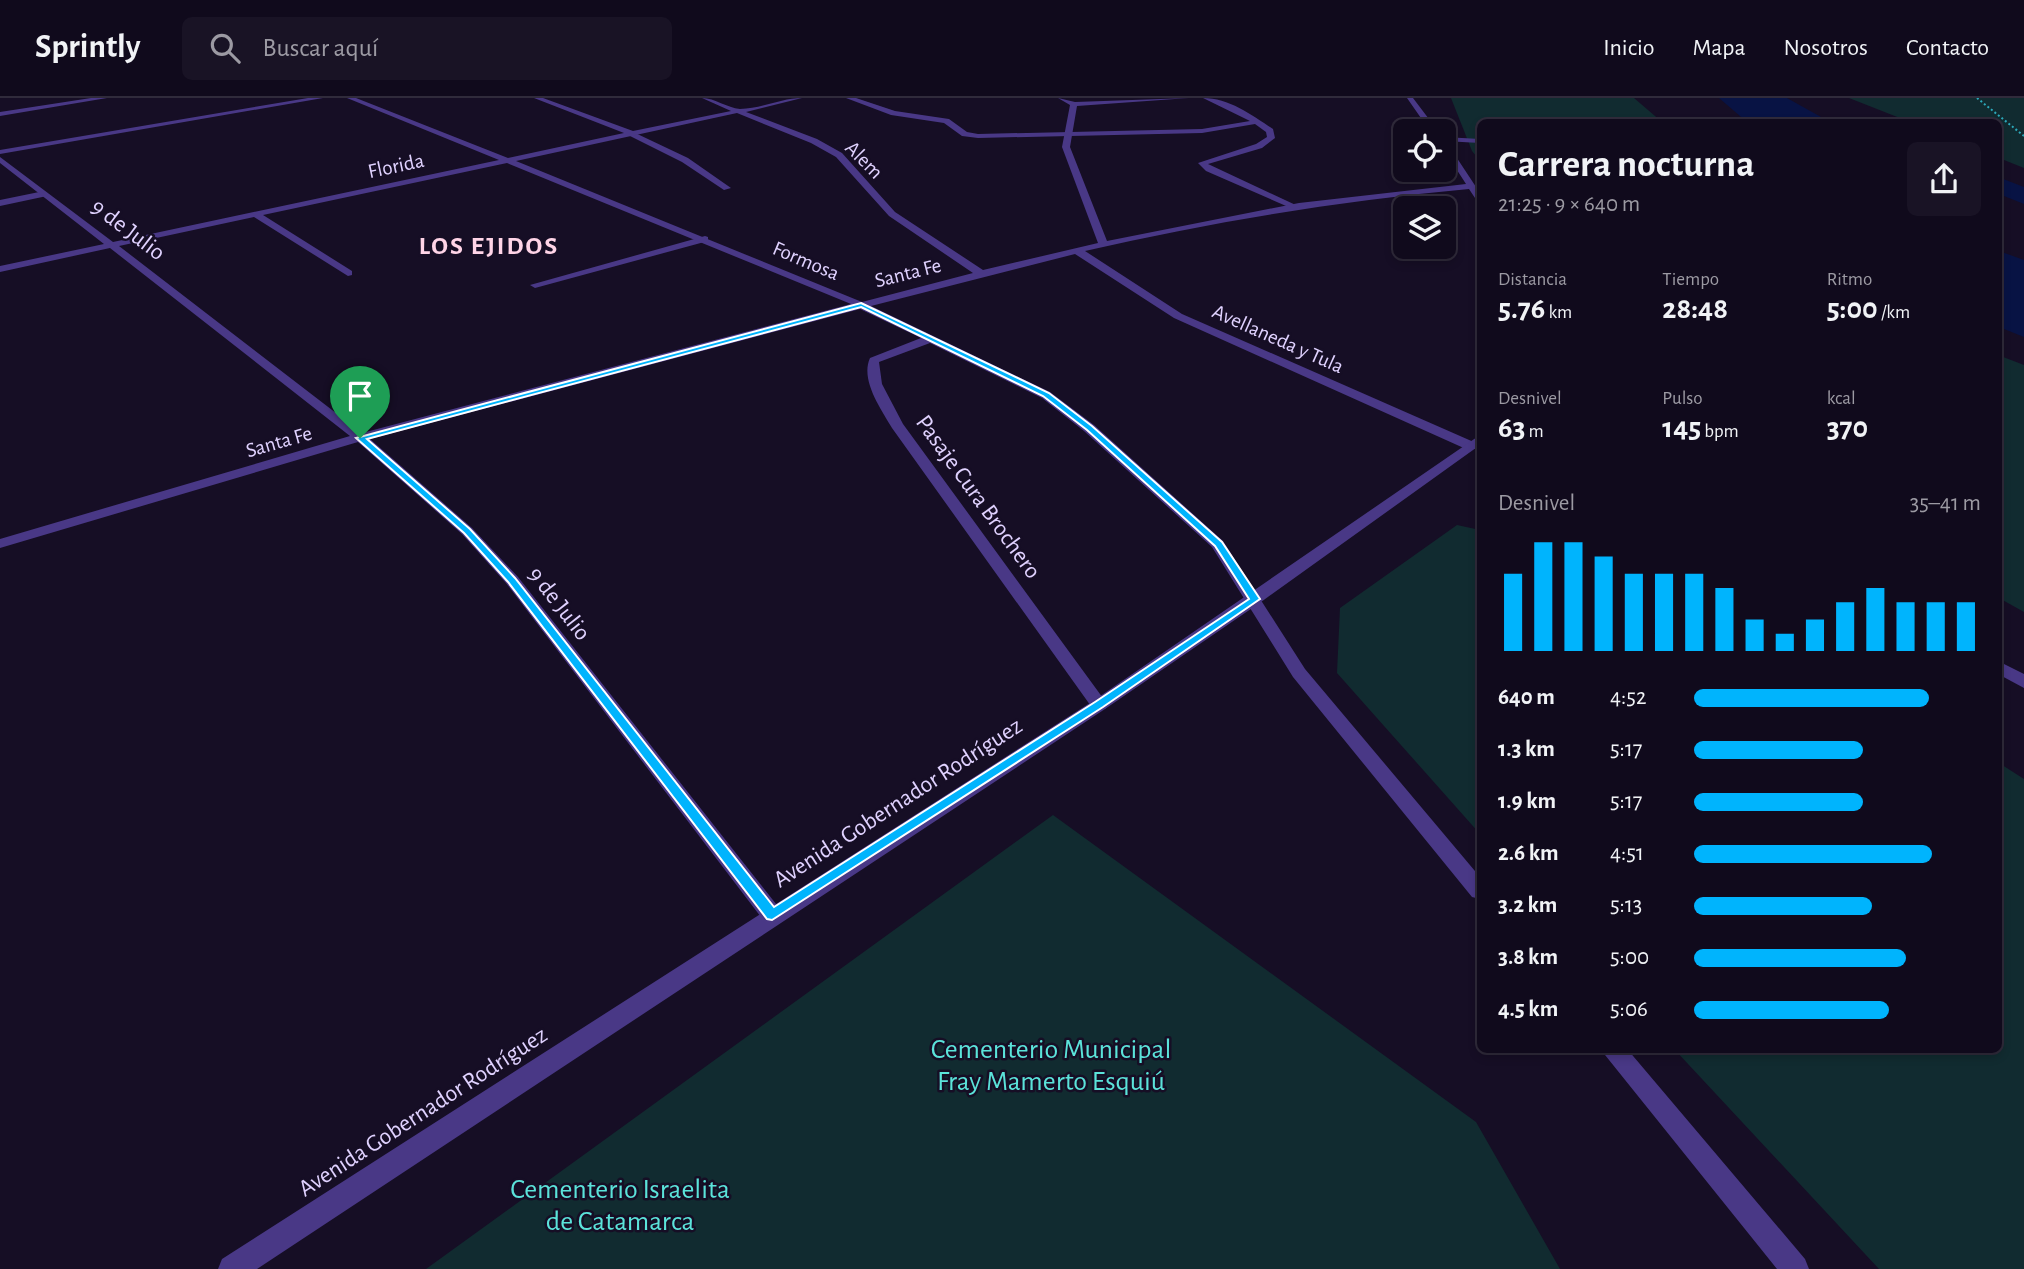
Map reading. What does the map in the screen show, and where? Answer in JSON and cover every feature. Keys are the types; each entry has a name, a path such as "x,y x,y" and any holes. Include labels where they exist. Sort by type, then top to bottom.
{"street":[{"path":"0,114 104,98"},
{"path":"0,152 320,98"},
{"name":"Formosa","path":"350,98 705,239 861,305 1046,395 1090,428 1219,544 1300,673 1477,887"},
{"path":"537,98 631,133 685,160 727,188"},
{"name":"Alem","path":"705,98 814,141 839,155 892,214 983,275"},
{"name":"Florida","path":"0,270 800,98"},
{"path":"849,98 894,113 946,121 965,134 978,136 1202,131 1256,122"},
{"path":"1061,98 1074,104 1186,98"},
{"path":"1206,98 1223,103 1256,122 1270,131 1271,138 1259,146 1202,163 1209,169 1296,207"},
{"path":"1410,98 1425,119"},
{"path":"1074,104 1066,147 1104,245"},
{"path":"1202,131 1225,137"},
{"path":"1236,140 1259,146"},
{"path":"1456,140 1477,141"},
{"name":"9 de Julio","path":"0,159 360,438 467,531 512,580 772,915"},
{"path":"1456,163 1477,194"},
{"name":"Santa Fe","path":"0,544 360,438 861,305 1078,251 1296,207 1472,186"},
{"path":"0,203 44,194"},
{"path":"255,214 348,273"},
{"path":"535,285 705,239"},
{"name":"Avellaneda y Tula","path":"1078,251 1178,316 1476,442"},
{"name":"Pasaje Cura Brochero","path":"932,338 874,360 871,367 874,377 897,425 1099,705"},
{"name":"Avenida Gobernador Rodríguez","path":"232,1269 772,915 1099,705 1255,599 1476,442"},
{"path":"2002,668 2024,682"},
{"path":"1615,1053 1795,1269"}],"path":[{"path":"1977,98 2024,136"}],"green space":[{"path":"1451,98 1634,98 1658,119 1477,119 1477,157"},
{"path":"1849,98 2024,98 2024,168 2002,159 2002,119 1902,119"},
{"path":"2002,357 2024,365 2024,612 2002,600"},
{"path":"1457,525 1477,529 1477,831 1337,673 1340,608"},
{"path":"2002,765 2024,779 2024,1269 1879,1269 1678,1053 2002,1053"},
{"name":"Cementerio Municipal Fray Mamerto Esquiú","path":"1053,815 1476,1122 1560,1269 426,1269"}],"shaded area":[{"path":"1719,98 1787,98 1825,119 1744,119"},
{"path":"2002,179 2024,187 2024,204 2002,195"},
{"path":"2002,252 2024,260 2024,337 2002,328"}],"district":[{"name":"LOS EJIDOS","path":"489,246"}],"route":[{"path":"861,305 1006,373 1046,395 1090,428 1219,544 1255,599 1099,705 772,915 512,580 467,531 360,438 861,305"}],"park label":[{"name":"Cementerio Israelita de Catamarca","path":"620,1206"}]}
